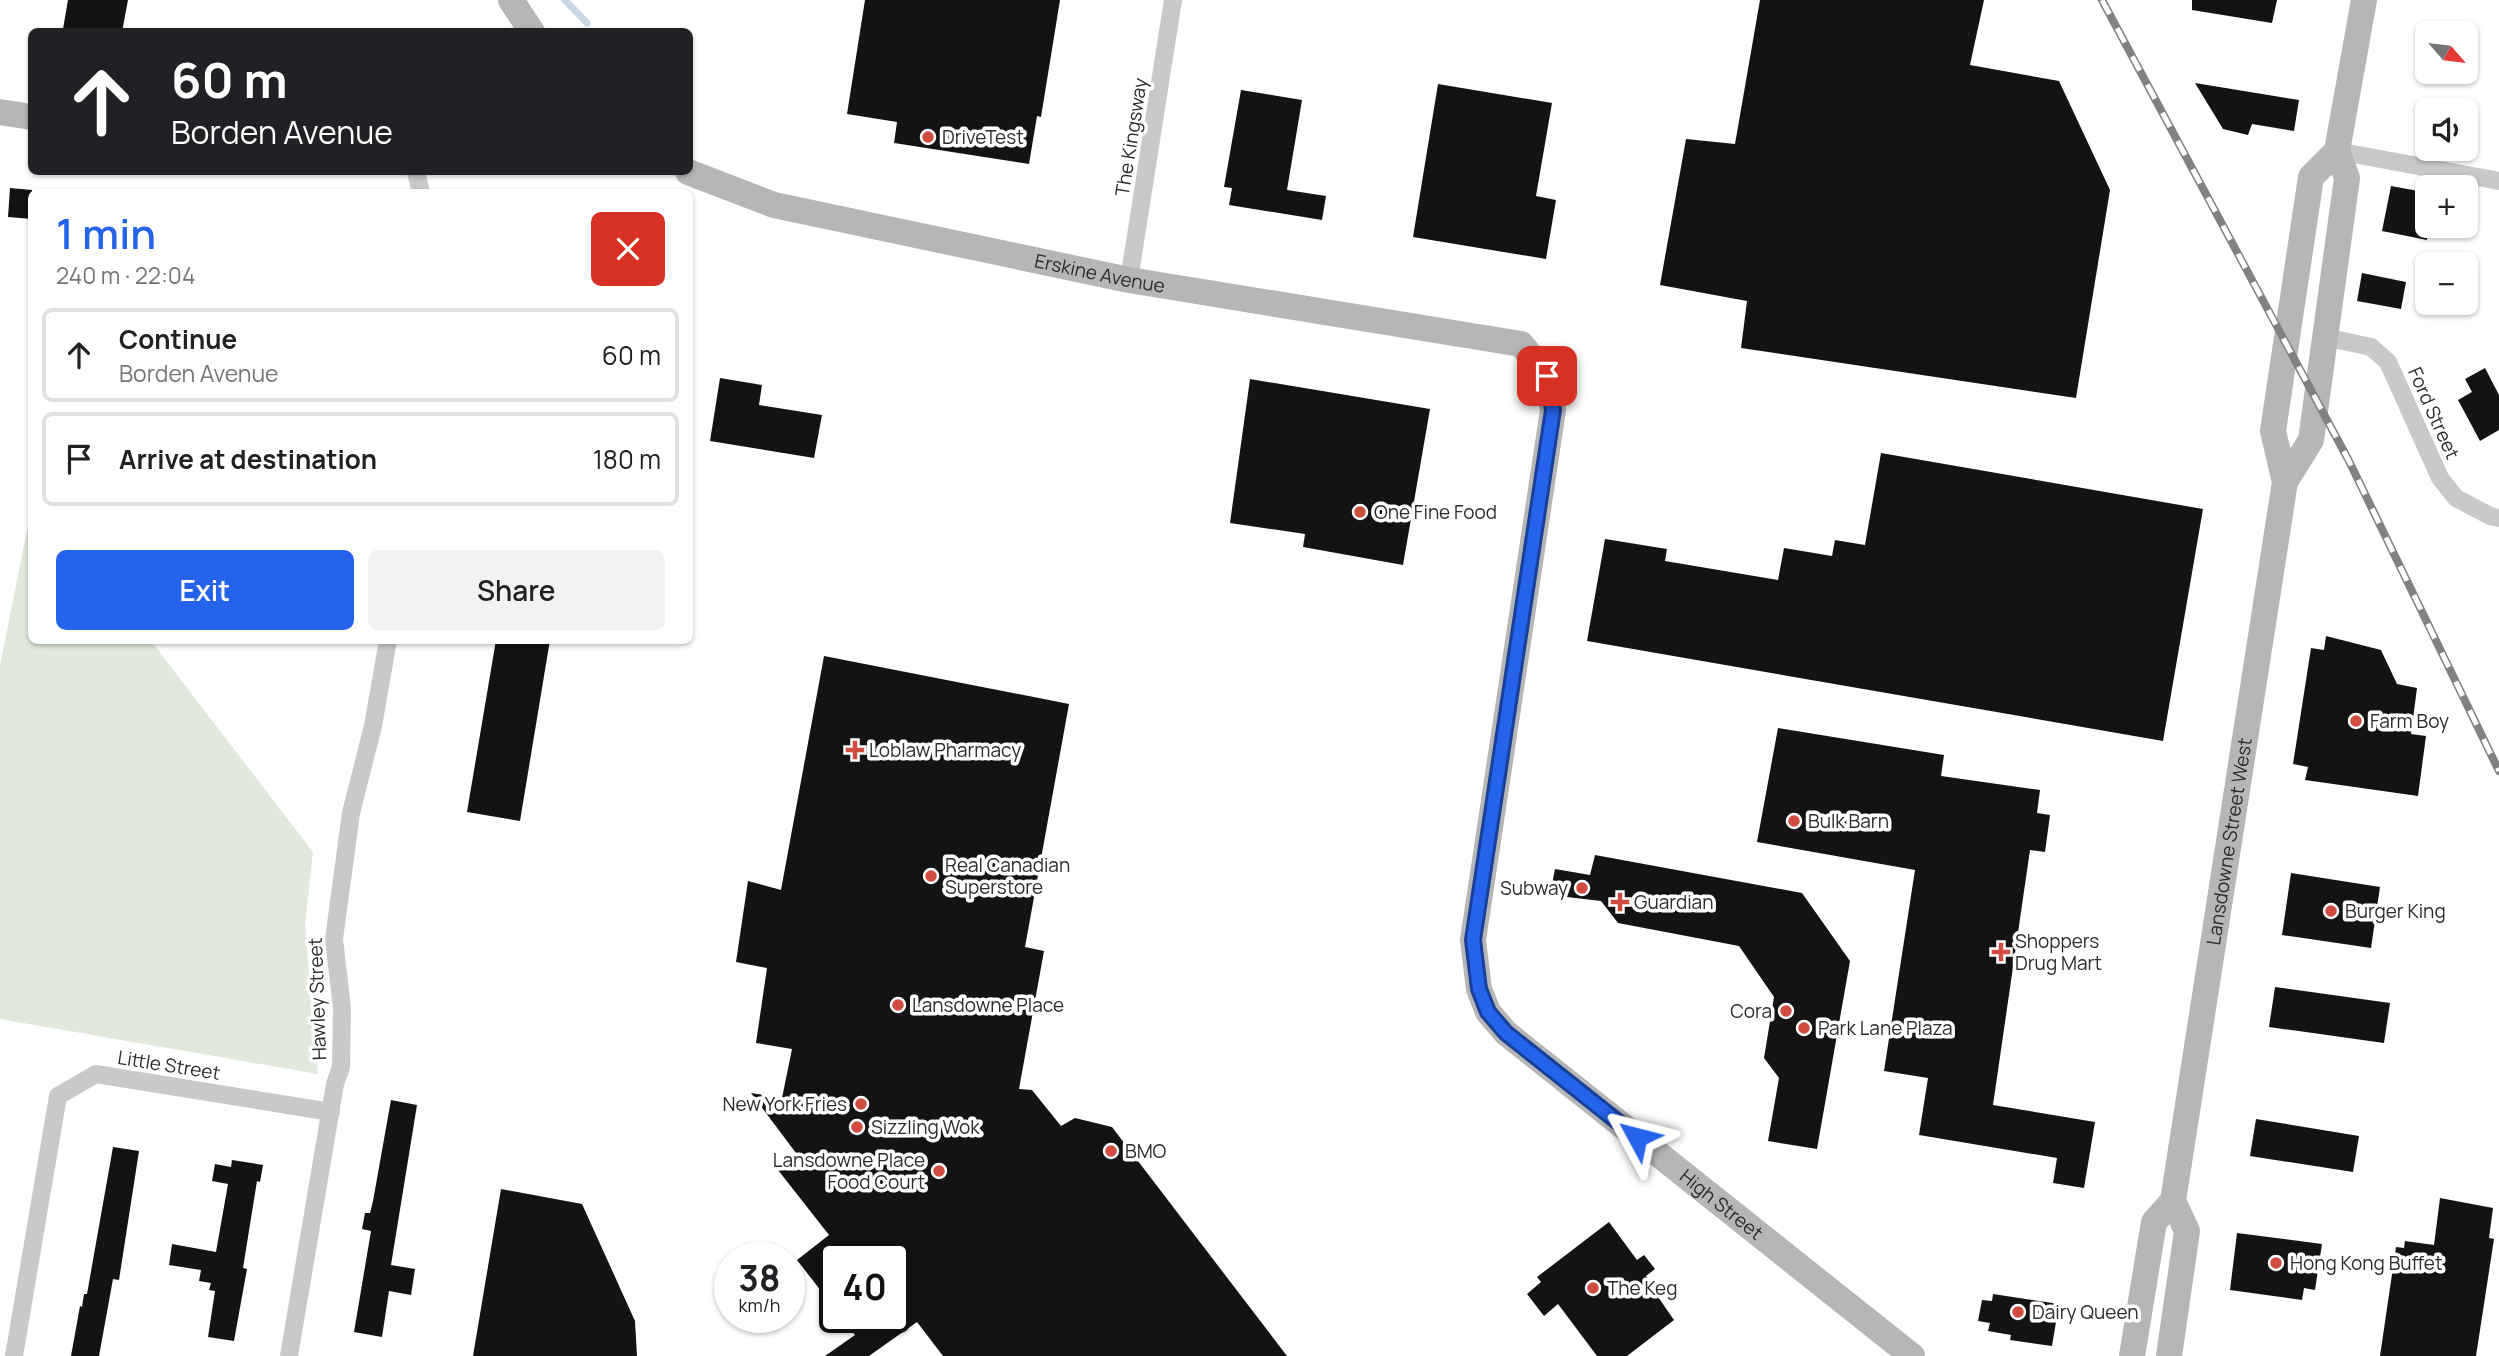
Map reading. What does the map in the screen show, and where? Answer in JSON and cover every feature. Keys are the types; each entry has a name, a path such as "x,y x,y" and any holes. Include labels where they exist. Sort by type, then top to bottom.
{"street":[{"path":"511,0 529,28"},
{"name":"The Kingsway","path":"1129,280 1173,0"},
{"name":"Lansdowne Street West","path":"2285,482 2311,440 2347,178 2337,151 2364,0"},
{"path":"0,112 28,116"},
{"path":"2337,151 2499,181"},
{"name":"Lansdowne Street West","path":"2132,1356 2154,1222 2173,1201 2285,482 2273,431 2311,177 2337,151"},
{"name":"Erskine Avenue","path":"693,174 774,205 1129,280 1521,344 1547,376 1553,410 1473,940 1479,989"},
{"name":"Ford Street","path":"2325,337 2371,347 2388,362 2440,478 2456,498 2499,518"},
{"name":"Hawley Street","path":"289,1356 335,1084 341,1067 342,1009 334,939 351,813 373,726 387,644"},
{"name":"High Street","path":"1479,989 1488,1012 1506,1033 1912,1356"},
{"name":"Little Street","path":"13,1356 58,1096 96,1074 331,1112"},
{"path":"2169,1356 2187,1231 2173,1201"}],"shaded area":[{"path":"28,525 28,644 153,644 313,852 305,925 318,1074 0,1019 0,666"}],"building":[{"path":"68,0 128,0 123,28 63,28"},
{"path":"865,0 1060,0 1041,117 1037,116 1029,164 894,143 897,122 847,114"},
{"path":"1760,0 1984,0 1970,65 2059,81 2110,190 2076,398 1741,348 1747,301 1660,285 1686,139 1735,144"},
{"path":"2192,0 2277,0 2272,23 2192,10"},
{"path":"2195,83 2299,100 2294,131 2252,124 2248,135 2223,129"},
{"path":"1438,84 1552,103 1536,196 1556,200 1546,259 1413,237"},
{"path":"1241,90 1302,100 1287,190 1326,196 1322,220 1229,205 1232,188 1224,187"},
{"path":"2391,186 2415,190 2415,238 2382,231"},
{"path":"10,188 28,190 28,219 8,217"},
{"path":"2362,273 2406,282 2401,309 2357,301"},
{"path":"2485,368 2499,395 2499,430 2480,441 2458,400 2472,392 2465,379"},
{"path":"720,378 762,385 759,405 822,415 814,458 710,441"},
{"path":"1250,379 1430,409 1403,565 1303,547 1305,534 1230,523"},
{"path":"1881,453 2203,509 2163,741 1587,641 1605,539 1667,549 1665,561 1778,580 1784,548 1832,556 1835,540 1865,545"},
{"name":"Farm Boy","path":"2326,636 2381,650 2397,684 2417,688 2411,734 2426,736 2418,796 2305,780 2308,767 2293,764 2311,648 2324,650"},
{"path":"495,644 549,644 520,821 467,812"},
{"name":"Lansdowne Place","path":"824,656 1069,704 1025,947 1044,951 1019,1089 1032,1090 1061,1126 1075,1118 1112,1127 1287,1356 943,1356 917,1322 910,1327 910,1242 820,1242 829,1235 778,1170 796,1153 751,1093 782,1098 792,1049 756,1043 767,968 736,962 748,881 781,890"},
{"path":"1778,728 1944,755 1941,776 2040,790 2037,813 2050,815 2045,852 2030,850 1993,1105 2095,1122 2084,1188 2053,1183 2057,1158 1919,1135 1928,1078 1884,1071 1915,870 1757,842"},
{"name":"Park Lane Plaza","path":"1595,855 1802,893 1850,961 1817,1149 1768,1141 1779,1078 1764,1058 1774,997 1739,946 1618,923 1601,901 1550,895 1555,869 1590,875"},
{"name":"Burger King","path":"2291,873 2380,887 2371,948 2282,935"},
{"path":"2275,987 2390,1003 2384,1043 2269,1027"},
{"path":"391,1100 417,1105 391,1265 415,1269 411,1295 389,1291 382,1337 354,1332 371,1231 362,1229 365,1213 370,1213 373,1201"},
{"path":"2256,1119 2359,1136 2353,1172 2250,1156"},
{"path":"113,1147 139,1151 119,1280 113,1279 99,1356 71,1356 80,1306 82,1307 84,1294 87,1294"},
{"path":"232,1160 263,1165 260,1182 257,1181 243,1268 247,1269 234,1341 208,1337 215,1291 209,1290 211,1283 199,1281 201,1270 169,1265 172,1244 216,1252 228,1184 212,1181 215,1164 231,1167"},
{"path":"501,1189 582,1204 635,1321 637,1356 473,1356"},
{"path":"2440,1198 2493,1208 2489,1238 2494,1239 2476,1356 2380,1356 2396,1247 2404,1248 2405,1241 2434,1245"},
{"name":"The Keg","path":"1609,1222 1637,1260 1644,1255 1655,1269 1646,1276 1649,1280 1647,1281 1674,1320 1627,1356 1597,1356 1558,1304 1544,1316 1527,1294 1541,1282 1537,1277"},
{"name":"Hong Kong Buffet","path":"2237,1233 2322,1244 2315,1290 2304,1288 2302,1300 2230,1290"},
{"name":"Lansdowne Place","path":"819,1243 819,1288 805,1270 805,1254"},
{"name":"Dairy Queen","path":"1993,1294 2059,1304 2052,1346 2010,1340 2011,1335 1988,1331 1990,1323 1978,1321 1982,1300 1992,1301"},
{"name":"Lansdowne Place","path":"853,1333 901,1333 869,1356 825,1356 855,1335"}],"waterway":[{"path":"565,0 587,23"}],"railway":[{"path":"2102,0 2349,461 2499,771"}],"place":[{"name":"DriveTest","path":"928,137"},
{"name":"One Fine Food","path":"1360,512"},
{"name":"Farm Boy","path":"2356,721"},
{"name":"Loblaw Pharmacy","path":"855,750"},
{"name":"Bulk Barn","path":"1794,821"},
{"name":"Real Canadian Superstore","path":"931,876"},
{"name":"Subway","path":"1582,888"},
{"name":"Guardian","path":"1620,902"},
{"name":"Burger King","path":"2331,911"},
{"name":"Shoppers Drug Mart","path":"2001,952"},
{"name":"Lansdowne Place","path":"898,1005"},
{"name":"Cora","path":"1786,1011"},
{"name":"Park Lane Plaza","path":"1804,1028"},
{"name":"New York Fries","path":"861,1104"},
{"name":"Sizzling Wok","path":"857,1127"},
{"name":"BMO","path":"1111,1151"},
{"name":"Lansdowne Place Food Court","path":"939,1171"},
{"name":"Hong Kong Buffet","path":"2276,1263"},
{"name":"The Keg","path":"1593,1288"},
{"name":"Dairy Queen","path":"2018,1312"}],"route":[{"path":"1547,376 1553,410 1473,940 1479,989 1488,1012 1506,1033 1637,1137"}]}
